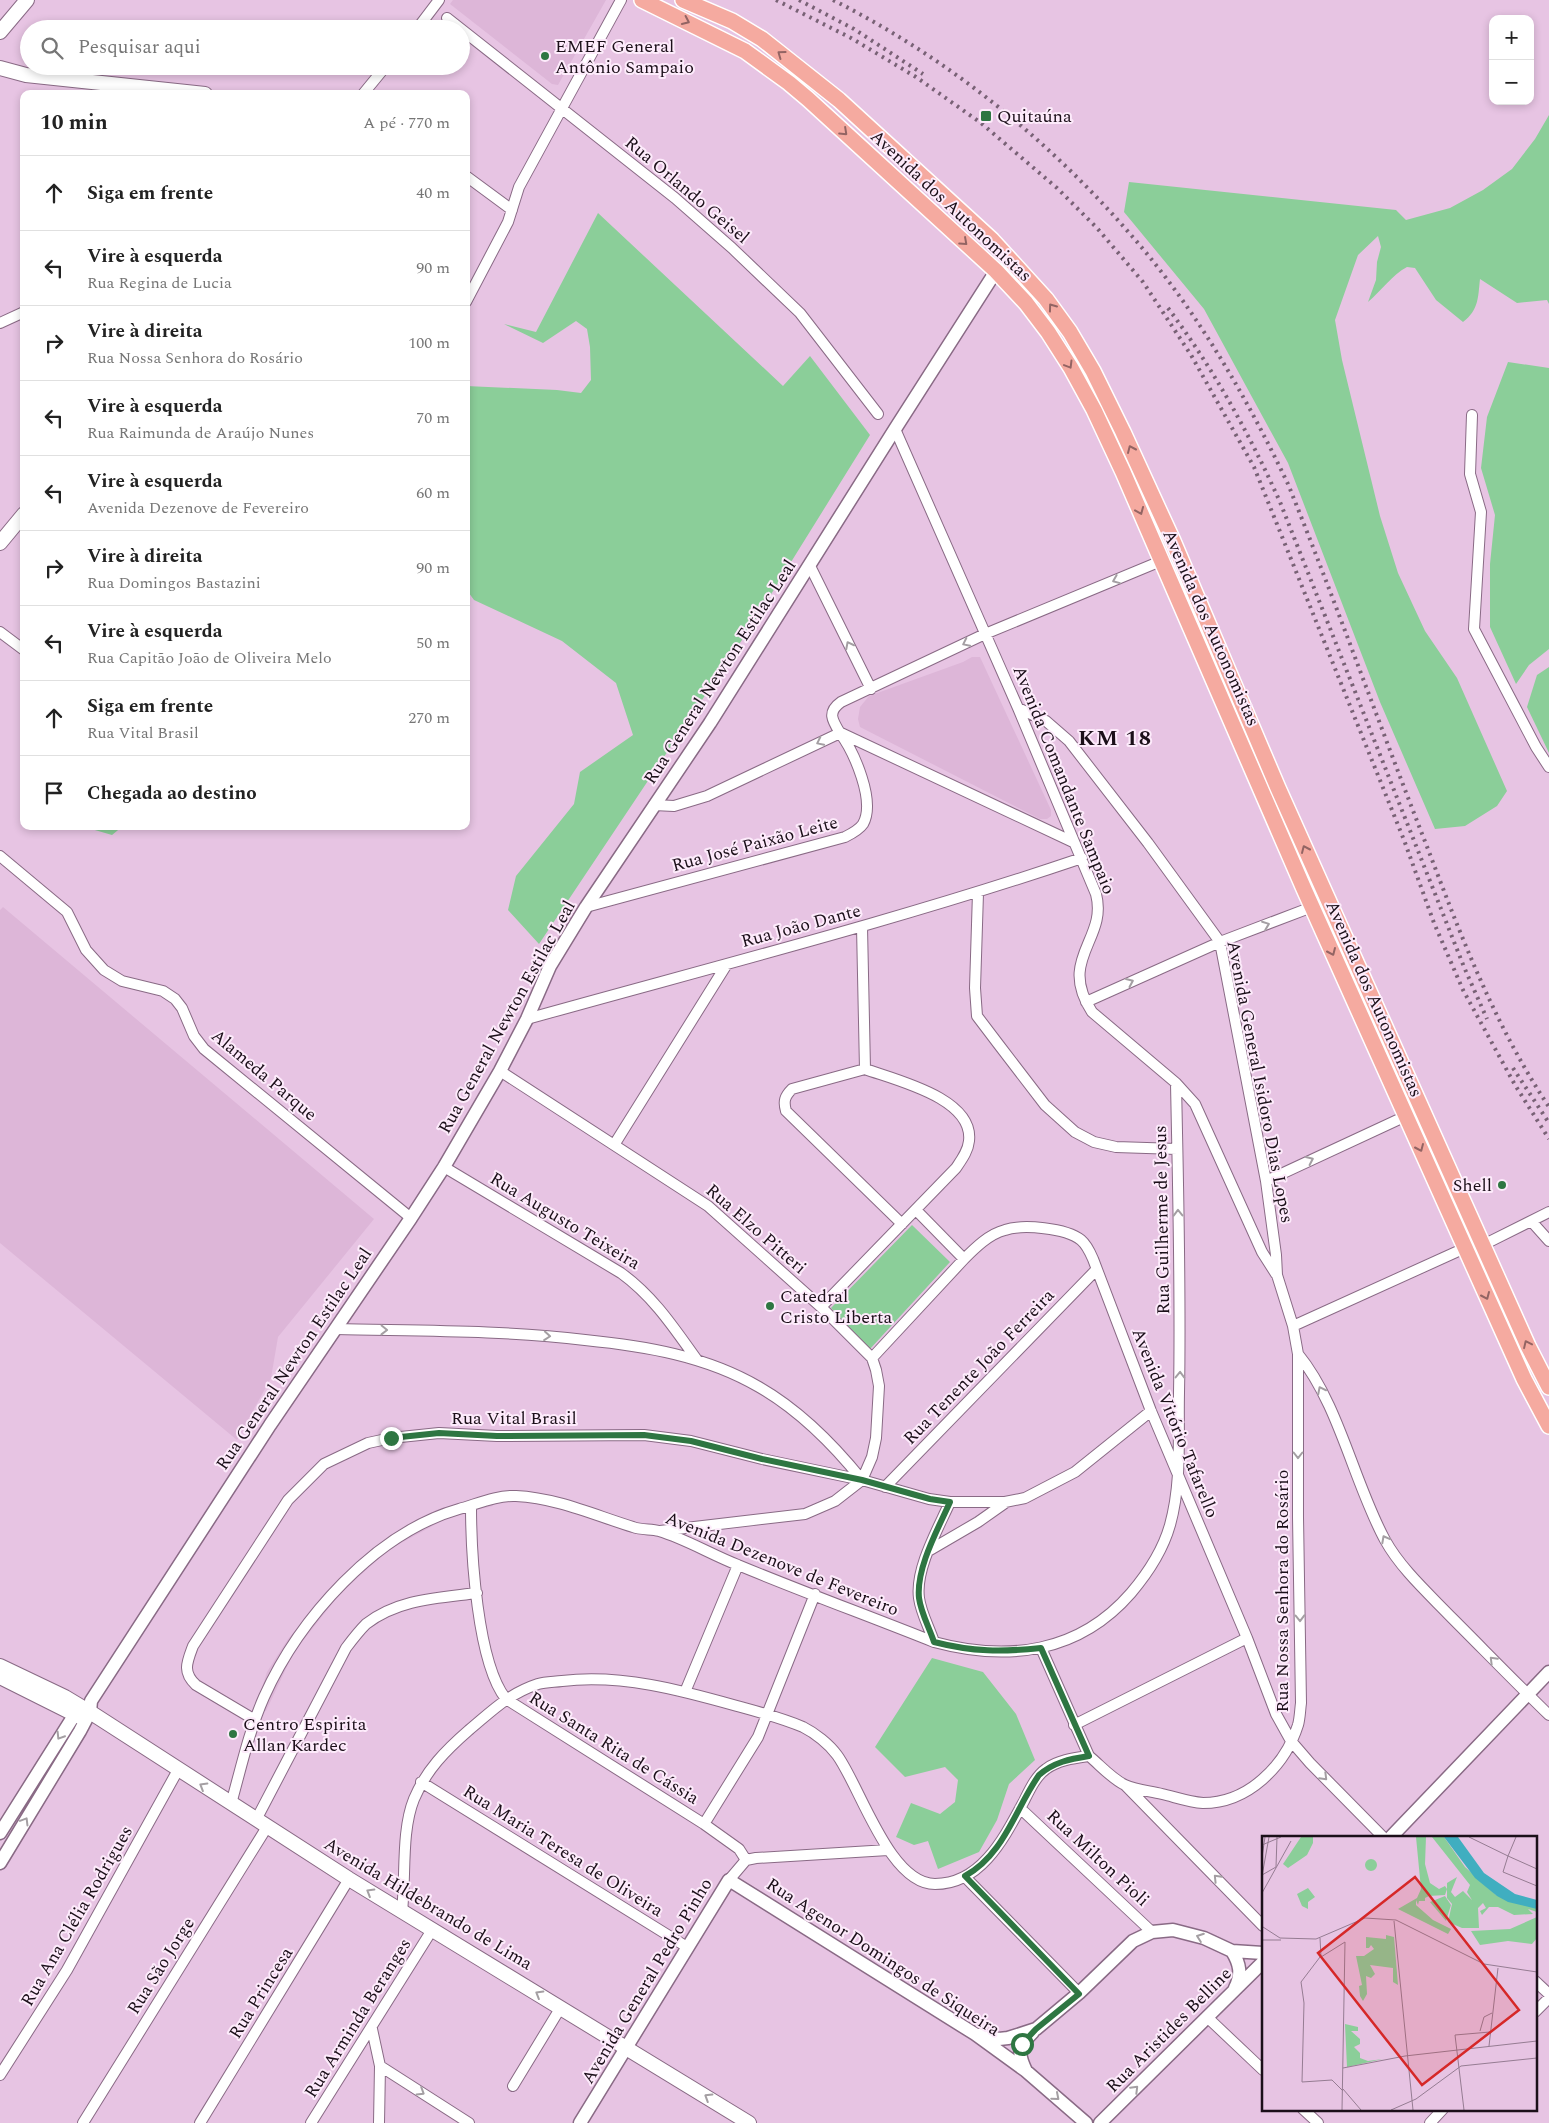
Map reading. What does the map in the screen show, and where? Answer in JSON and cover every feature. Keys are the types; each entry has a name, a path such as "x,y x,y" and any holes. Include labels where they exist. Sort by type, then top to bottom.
{"main road":[{"path":"0,32 27,0"},
{"name":"Avenida dos Autonomistas","path":"642,0 745,51 789,82 996,271 1026,302 1071,368 1124,472 1312,907 1524,1380 1549,1426"},
{"name":"Avenida dos Autonomistas","path":"683,0 732,21 762,39 820,83 972,222 1028,278 1070,332 1093,371 1123,432 1325,893 1528,1346 1549,1388"},
{"path":"0,68 20,73"},
{"path":"26,75 167,90"},
{"path":"0,543 20,519"},
{"path":"1161,561 1177,567 1186,574"},
{"path":"0,1666 84,1711"},
{"path":"0,1677 84,1711"},
{"name":"Avenida Hildebrando de Lima","path":"84,1711 432,1930 749,2123"}],"street":[{"path":"424,20 439,0"},
{"path":"470,294 508,222 519,187 621,0"},
{"name":"Rua Orlando Geisel","path":"470,36 674,198 732,248 800,313 878,414"},
{"path":"366,90 379,75"},
{"path":"470,179 512,210"},
{"name":"Rua General Newton Estilac Leal","path":"0,1833 84,1711 270,1425 444,1167 500,1071 527,1019 550,966 586,907 710,723 810,566 894,428 996,271"},
{"path":"0,323 20,314"},
{"path":"1472,416 1470,474 1481,512 1474,629 1536,747 1549,767"},
{"name":"Avenida Comandante Sampaio","path":"894,428 1018,708 1073,842 1082,858 1099,906 1099,914 1082,958 1078,975 1086,1002 1092,1012 1105,1024 1176,1083 1199,1110 1262,1252 1277,1275"},
{"path":"810,566 871,689 985,634 1161,561"},
{"path":"0,632 20,647"},
{"name":"Rua José Paixão Leite","path":"586,907 845,837 856,831 862,826 867,815 867,802 853,753 831,717 831,712 836,706 871,689"},
{"name":"Avenida General Isidoro Dias Lopes","path":"1018,708 1046,721 1069,741 1148,843 1220,942 1266,1181 1277,1275 1293,1326"},
{"path":"654,805 674,806 707,796 840,733 1073,842"},
{"name":"Alameda Parque","path":"0,856 67,912 86,950 97,964 122,981 163,991 175,999 182,1008 194,1036 204,1049 411,1218"},
{"name":"Rua João Dante","path":"527,1019 862,927 978,893 1082,858"},
{"path":"978,893 975,988 977,1016 998,1045 1045,1105 1075,1132 1094,1142 1116,1147 1177,1149"},
{"path":"1086,1002 1220,942 1312,907 1325,893"},
{"path":"862,927 865,1069"},
{"path":"614,1145 727,964"},
{"path":"821,1308 916,1210 956,1168 967,1151 970,1139 962,1115 953,1106 940,1098 865,1069 792,1089 786,1095 784,1103 786,1111 902,1224"},
{"name":"Rua Elzo Pitteri","path":"500,1071 708,1206 821,1308 872,1358"},
{"name":"Rua Guilherme de Jesus","path":"1176,1083 1179,1476"},
{"path":"1266,1181 1406,1116"},
{"name":"Rua Augusto Teixeira","path":"444,1167 613,1268 641,1288 663,1311 697,1360"},
{"path":"916,1210 964,1259"},
{"path":"1483,1245 1549,1212"},
{"path":"1532,1222 1549,1240"},
{"name":"Avenida Vitório Tafarello","path":"872,1358 964,1259 980,1244 1004,1230 1027,1227 1071,1234 1081,1240 1089,1249 1151,1411 1247,1638 1276,1714 1292,1741 1310,1763 1382,1836"},
{"path":"1293,1326 1465,1248"},
{"name":"Rua Tenente João Ferreira","path":"885,1487 1096,1270"},
{"name":"Rua Nossa Senhora do Rosário","path":"1089,1756 1124,1785 1193,1802 1218,1802 1234,1798 1252,1789 1266,1778 1292,1741 1299,1724 1301,1702 1298,1354 1293,1326"},
{"path":"336,1329 504,1332 620,1343 697,1360 759,1387 792,1410 837,1449 862,1480"},
{"path":"1298,1354 1308,1365 1323,1393 1372,1511 1394,1554 1432,1598 1549,1714"},
{"path":"659,1531 805,1514 835,1501 862,1480 872,1457 876,1438 879,1386 872,1358"},
{"path":"930,1550 978,1522 1005,1502 1025,1498 1075,1472 1151,1411"},
{"name":"Rua Vital Brasil","path":"255,1720 196,1685 190,1679 186,1672 186,1665 193,1646 288,1500 324,1464 368,1443 391,1438 439,1433 497,1436 644,1435 691,1441 762,1459 862,1480 930,1499 950,1502 1005,1502"},
{"name":"Avenida Dezenove de Fevereiro","path":"232,1804 255,1720 265,1696 280,1666 315,1614 349,1578 390,1543 420,1524 443,1514 507,1496 552,1501 635,1528 659,1531 738,1565 934,1642 963,1650 991,1652 1041,1648 1087,1631 1119,1607 1137,1587 1161,1548 1170,1524 1179,1476"},
{"path":"934,1642 921,1609 918,1588 920,1575 950,1502"},
{"name":"Rua Santa Rita de Cássia","path":"471,1506 472,1568 488,1656 495,1681 506,1698 704,1824 739,1849 746,1860"},
{"path":"686,1692 738,1565"},
{"name":"Rua São Jorge","path":"83,2123 261,1824 346,1648 364,1626 380,1614 404,1604 477,1593"},
{"path":"704,1824 758,1737 815,1594"},
{"path":"1074,1726 1247,1638"},
{"path":"402,1911 407,1832 412,1802 422,1782 447,1749 506,1698 540,1684 578,1679 621,1680 686,1692 768,1715 802,1727 834,1752 888,1850 907,1871 920,1880 936,1884 965,1876 980,1866 997,1848 1035,1780 1048,1767 1073,1758 1089,1756 1074,1726 1041,1648"},
{"path":"1392,1836 1549,1672"},
{"name":"Rua General Newton Estilac Leal","path":"0,1863 84,1711"},
{"name":"Rua Ana Clélia Rodrigues","path":"0,2075 67,1970 178,1770"},
{"name":"Rua Maria Teresa de Oliveira","path":"422,1782 687,1947"},
{"path":"1124,1785 1262,1925"},
{"name":"Rua Milton Pioli","path":"1020,1808 1152,1932"},
{"path":"746,1860 888,1850"},
{"name":"Avenida General Pedro Pinho","path":"580,2123 729,1880 746,1860"},
{"path":"965,1876 1079,1994"},
{"name":"Rua Princesa","path":"200,2123 350,1879"},
{"name":"Rua Agenor Domingos de Siqueira","path":"729,1880 975,2034 1026,2071 1086,2123"},
{"path":"1026,2071 1020,2056 1022,2044 1036,2029 1079,1994 1133,1941 1163,1929 1188,1933 1232,1951 1262,1952"},
{"name":"Rua Arminda Beranges","path":"311,2123 372,2029 432,1930"},
{"path":"1232,1951 1239,1965 1240,1973 1235,1988"},
{"name":"Rua Aristides Belline","path":"1100,2123 1262,1963"},
{"path":"1536,1982 1549,1994"},
{"path":"1536,2011 1549,1998"},
{"path":"513,2086 561,2007"},
{"path":"1207,2017 1262,2069"},
{"path":"372,2029 380,2066 379,2123"},
{"path":"975,2034 999,2039 1017,2036 1036,2029"},
{"path":"380,2066 469,2123"},
{"path":"1304,2110 1318,2123"},
{"path":"1430,2123 1442,2110"}],"shaded area":[{"name":"EMEF General Antônio Sampaio","path":"453,0 606,0 558,85 552,84 450,4"},
{"path":"972,657 980,657 1051,810 1051,816 1047,819 1040,819 860,727 858,719 860,707 869,696"},
{"path":"3,907 374,1219 278,1337 271,1378 237,1440 0,1243 0,910"},
{"path":"491,1494 493,1506 451,1516 388,1550 339,1595 294,1652 266,1711 255,1710 267,1672 288,1639 328,1593 381,1543 436,1510"}],"green space":[{"path":"1549,115 1549,304 1547,300 1517,303 1480,279 1475,308 1463,322 1436,300 1415,268 1407,267 1391,279 1368,302 1376,280 1377,262 1381,247 1378,236 1358,255 1335,320 1342,360 1380,516 1398,573 1425,631 1457,678 1507,791 1497,806 1465,826 1435,829 1380,702 1288,463 1204,309 1124,212 1129,182 1396,210 1406,220 1450,208 1483,190 1512,169 1535,139"},
{"path":"598,213 783,386 810,356 870,435 750,628 539,944 508,910 516,876 574,804 580,772 633,735 616,683 562,641 474,600 470,594 470,386 557,390 581,393 591,380 590,347 587,329 576,321 543,343 504,324 536,332"},
{"path":"1508,362 1549,368 1549,649 1529,665 1516,684 1490,627 1490,564 1495,515 1481,468 1487,417"},
{"path":"1549,667 1549,753 1527,707 1537,675"},
{"path":"95,830 118,830 112,835"},
{"path":"912,1225 950,1262 870,1349 831,1308"},
{"path":"932,1658 983,1672 1016,1714 1035,1760 1009,1784 997,1820 979,1852 938,1869 928,1841 914,1845 896,1837 911,1803 940,1814 955,1802 958,1780 945,1767 905,1777 875,1747"}],"railway":[{"path":"776,0 851,38 916,77 981,123 1057,188 1097,228 1143,282 1191,355 1254,467 1404,840 1434,923 1463,990 1515,1085 1549,1139"},
{"path":"799,0 854,29 923,74"},
{"path":"833,0 916,47 955,74 1030,133 1099,200 1131,235 1155,263 1198,323 1255,418 1288,484 1466,946 1495,1012 1529,1076 1549,1107"},
{"path":"1168,308 1200,354 1229,402 1256,451 1280,502 1464,967 1487,1019"},
{"path":"1513,1068 1549,1123"}],"place":[{"name":"EMEF General Antônio Sampaio","path":"545,56"},
{"name":"Quitaúna","path":"986,116"},
{"name":"Shell","path":"1502,1185"},
{"name":"Catedral Cristo Liberta","path":"770,1306"},
{"name":"Centro Espirita Allan Kardec","path":"233,1734"}],"district":[{"name":"KM 18","path":"1115,738"}],"route":[{"path":"391,1438 439,1433 497,1436 566,1434 644,1435 691,1441 762,1459 862,1480 930,1499 950,1502 926,1558 918,1588 921,1609 934,1642 963,1650 991,1652 1041,1648 1074,1726 1089,1756 1061,1762 1048,1767 1039,1775 997,1848 980,1866 965,1876 1079,1994 1036,2029 1022,2044"}]}
